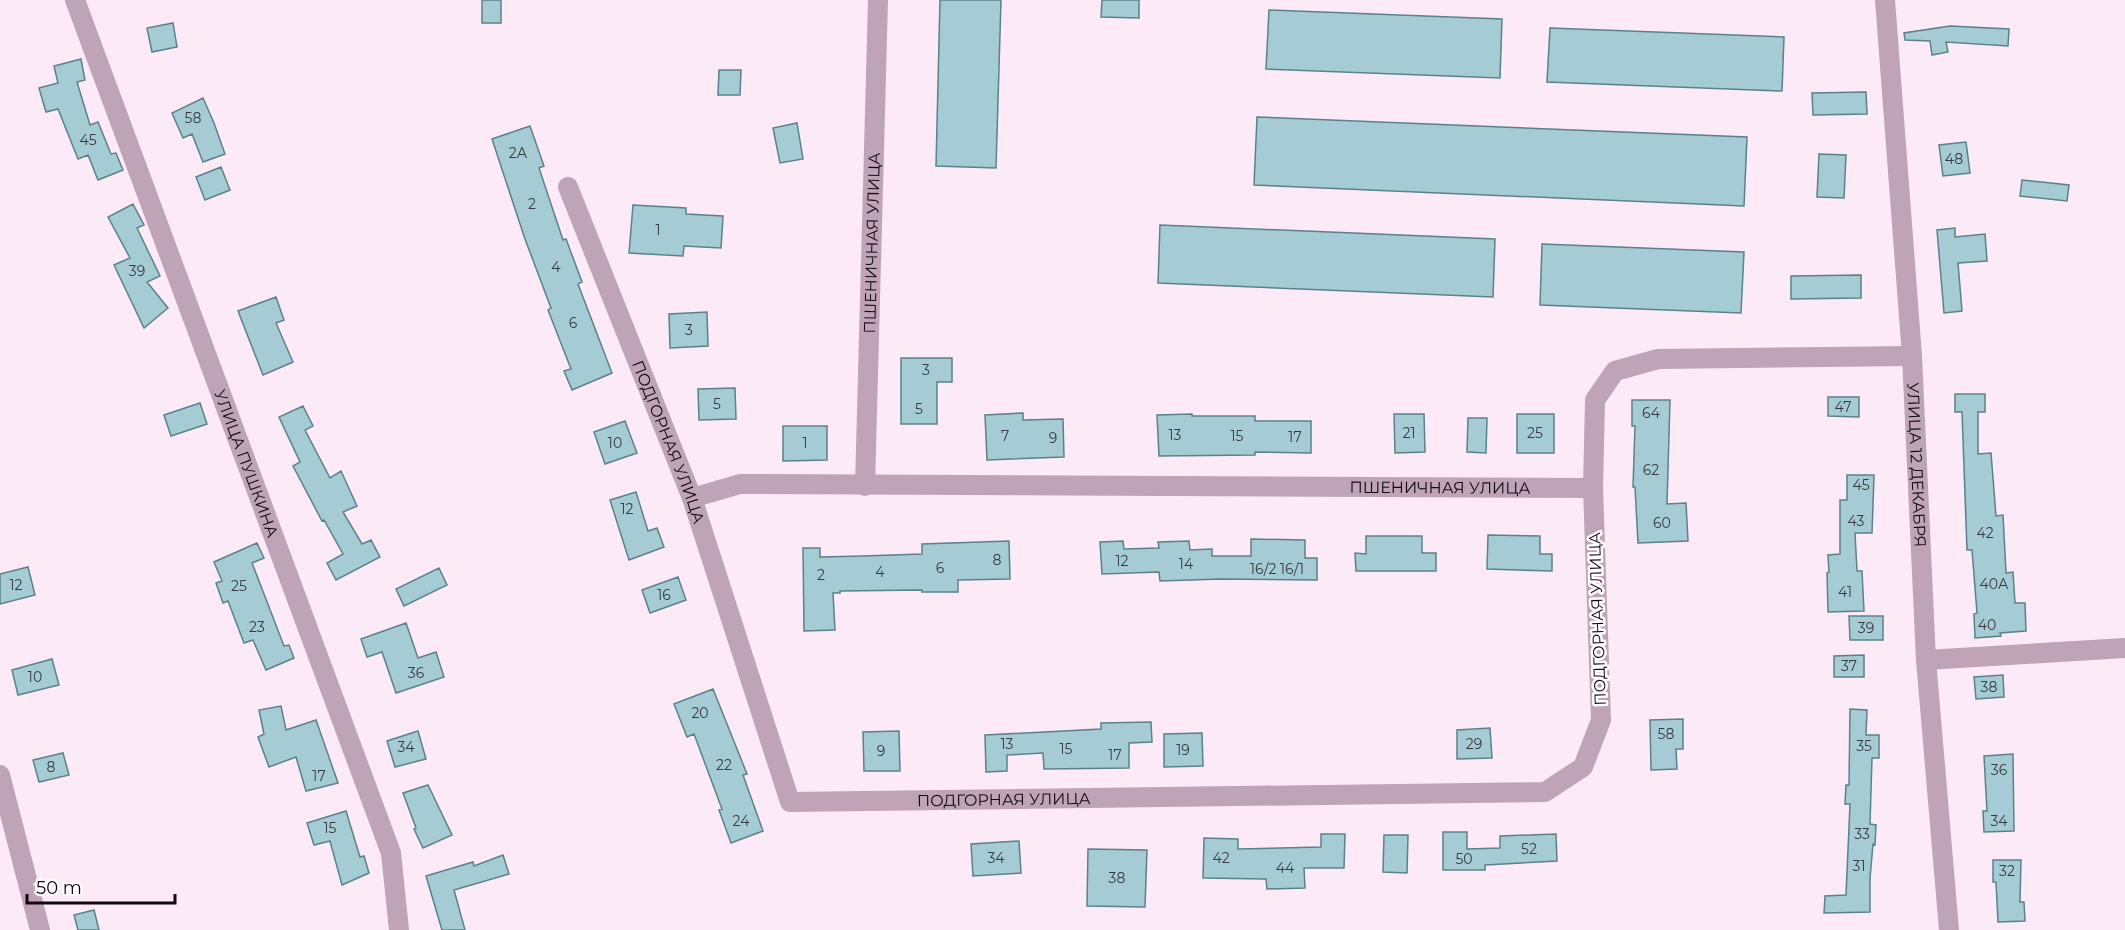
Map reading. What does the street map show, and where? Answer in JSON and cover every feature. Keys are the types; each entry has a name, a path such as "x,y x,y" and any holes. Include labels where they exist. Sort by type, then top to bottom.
{"street":[{"name":"УЛИЦА ПУШКИНА","path":"75,0 391,852 399,930"},
{"name":"ПШЕНИЧНАЯ УЛИЦА","path":"865,486 878,0"},
{"name":"УЛИЦА 12 ДЕКАБРЯ","path":"1885,0 1912,356 1926,660 1949,930"},
{"name":"ПОДГОРНАЯ УЛИЦА","path":"567,187 692,498 790,802 1545,792 1583,767 1601,720 1593,488"},
{"path":"1593,488 1595,400 1615,370 1658,359 1912,356"},
{"name":"ПШЕНИЧНАЯ УЛИЦА","path":"692,498 740,484 1593,488"},
{"path":"1926,660 2125,648"},
{"path":"0,775 40,930"}],"building":[{"path":"482,0 501,0 501,23 482,23"},
{"path":"940,0 1001,0 996,168 936,166"},
{"path":"1102,0 1139,0 1139,18 1101,17"},
{"path":"1269,10 1502,19 1500,78 1266,69"},
{"path":"173,23 177,47 152,52 147,28"},
{"path":"1950,26 2009,29 2008,46 1946,42 1948,52 1932,55 1930,41 1905,40 1904,33"},
{"path":"1550,28 1784,37 1782,91 1547,82"},
{"path":"81,59 85,80 77,82 90,125 98,122 111,154 116,153 123,170 98,180 88,155 78,159 58,109 46,112 39,88 58,83 54,66"},
{"path":"719,70 741,70 740,95 718,95"},
{"path":"1866,92 1867,114 1813,115 1812,93"},
{"path":"203,98 225,154 203,162 192,134 183,138 172,113"},
{"path":"1257,117 1747,137 1744,206 1254,185"},
{"path":"797,123 803,159 780,163 773,128"},
{"path":"530,126 544,166 539,168 563,240 566,239 582,282 578,284 612,373 572,390 564,371 571,369 548,310 551,308 525,239 492,139"},
{"path":"1966,142 1970,173 1943,176 1939,145"},
{"path":"1819,154 1846,155 1844,198 1817,197"},
{"path":"221,167 230,190 205,200 196,177"},
{"path":"2022,180 2069,185 2067,201 2020,196"},
{"path":"133,204 144,225 137,228 160,276 147,282 168,308 144,328 114,265 130,258 108,217"},
{"path":"633,205 686,208 686,214 723,216 721,248 684,246 683,256 629,253"},
{"path":"1160,225 1495,239 1493,297 1158,283"},
{"path":"1955,228 1955,237 1985,234 1987,261 1958,263 1962,311 1944,313 1937,230"},
{"path":"1542,244 1744,252 1741,313 1540,305"},
{"path":"1861,275 1861,298 1791,299 1791,276"},
{"path":"276,297 284,320 276,323 293,362 263,375 238,311"},
{"path":"707,312 708,346 670,348 669,314"},
{"path":"901,358 952,358 952,382 937,382 937,424 901,424"},
{"path":"735,388 736,419 699,420 698,389"},
{"path":"1955,394 1985,394 1985,412 1978,412 1978,454 1991,453 1996,516 2003,515 2006,573 2013,572 2015,603 2025,603 2026,631 1975,638 1974,614 1977,613 1972,550 1967,550 1962,412 1955,412"},
{"path":"1828,397 1859,397 1859,417 1828,416"},
{"path":"1632,400 1670,400 1667,504 1686,503 1688,541 1638,543 1635,487 1633,487 1635,426 1632,426"},
{"path":"200,403 207,424 171,436 164,415"},
{"path":"303,406 313,426 305,430 330,478 341,471 357,506 343,512 362,544 371,540 380,557 336,580 327,563 343,554 324,520 322,521 293,466 300,462 279,417"},
{"path":"1023,413 1023,420 1063,419 1064,457 987,460 985,415"},
{"path":"1192,414 1192,416 1255,416 1255,421 1311,421 1311,453 1255,452 1255,455 1159,456 1157,415"},
{"path":"1394,414 1424,414 1425,452 1395,453"},
{"path":"1517,414 1554,414 1554,453 1517,453"},
{"path":"1468,418 1487,418 1486,453 1467,452"},
{"path":"625,421 637,453 605,464 594,432"},
{"path":"783,426 827,426 827,460 783,461"},
{"path":"1847,475 1874,475 1872,533 1855,533 1857,571 1862,571 1864,611 1828,612 1828,555 1840,554 1840,500 1847,500"},
{"path":"636,492 648,531 657,528 664,547 629,560 610,500"},
{"path":"1488,535 1540,536 1540,554 1552,554 1552,571 1487,569"},
{"path":"1366,536 1422,536 1422,553 1436,553 1436,571 1356,571 1355,553 1366,554"},
{"path":"1251,539 1305,540 1305,558 1317,558 1317,580 1160,581 1159,572 1102,574 1100,542 1123,541 1124,549 1159,548 1158,542 1189,541 1190,550 1212,549 1212,556 1251,556"},
{"path":"1009,541 1010,579 958,580 958,592 840,591 840,593 833,593 835,630 804,631 803,548 820,548 820,557 922,554 922,544"},
{"path":"257,543 264,558 252,563 284,646 289,645 294,658 266,670 253,640 244,643 228,601 223,603 216,583 222,581 214,562"},
{"path":"28,567 35,595 0,604 0,574"},
{"path":"439,568 447,585 404,606 396,589"},
{"path":"678,577 686,600 650,613 642,590"},
{"path":"1849,616 1883,616 1883,640 1850,640"},
{"path":"406,623 418,658 436,652 444,677 396,693 382,652 367,657 361,639"},
{"path":"1864,655 1864,677 1834,677 1834,656"},
{"path":"52,659 59,685 18,695 12,670"},
{"path":"2003,675 2004,697 1976,699 1974,677"},
{"path":"713,689 747,774 743,775 763,831 731,843 719,810 722,809 694,734 687,737 674,704"},
{"path":"281,706 286,730 316,720 338,783 306,791 296,757 269,767 258,737 264,734 259,710"},
{"path":"1850,709 1867,710 1866,735 1879,735 1879,758 1872,758 1870,824 1876,825 1870,878 1870,912 1824,913 1825,896 1846,895 1850,804 1845,804 1846,785 1849,785"},
{"path":"1683,719 1683,749 1676,749 1677,769 1651,770 1650,720"},
{"path":"1151,722 1152,742 1129,743 1129,768 1044,769 1043,753 1007,755 1007,771 986,772 985,735 1101,729 1101,723"},
{"path":"1490,728 1492,758 1457,759 1457,730"},
{"path":"418,731 426,759 395,767 387,741"},
{"path":"899,731 900,771 864,771 863,732"},
{"path":"1202,733 1203,766 1164,767 1164,734"},
{"path":"63,753 69,775 39,782 33,760"},
{"path":"2013,754 2014,831 1984,832 1983,811 1987,811 1984,756"},
{"path":"428,785 452,835 423,848 414,829 416,828 403,793"},
{"path":"346,811 360,857 364,856 369,873 342,885 330,841 314,845 307,823"},
{"path":"1443,832 1467,832 1467,849 1500,848 1500,836 1556,834 1557,861 1485,865 1485,870 1443,870"},
{"path":"1321,834 1345,834 1344,868 1304,868 1305,888 1267,889 1266,879 1203,878 1204,838 1238,839 1238,849 1321,847"},
{"path":"1384,835 1408,835 1407,873 1383,872"},
{"path":"1019,841 1021,873 973,876 971,844"},
{"path":"1088,849 1147,850 1145,907 1087,906"},
{"path":"503,855 509,874 454,890 465,930 442,930 426,876 473,862 474,866"},
{"path":"1993,860 2021,860 2020,902 2024,902 2025,921 1998,922"},
{"path":"94,910 99,930 78,930 74,915"}]}
